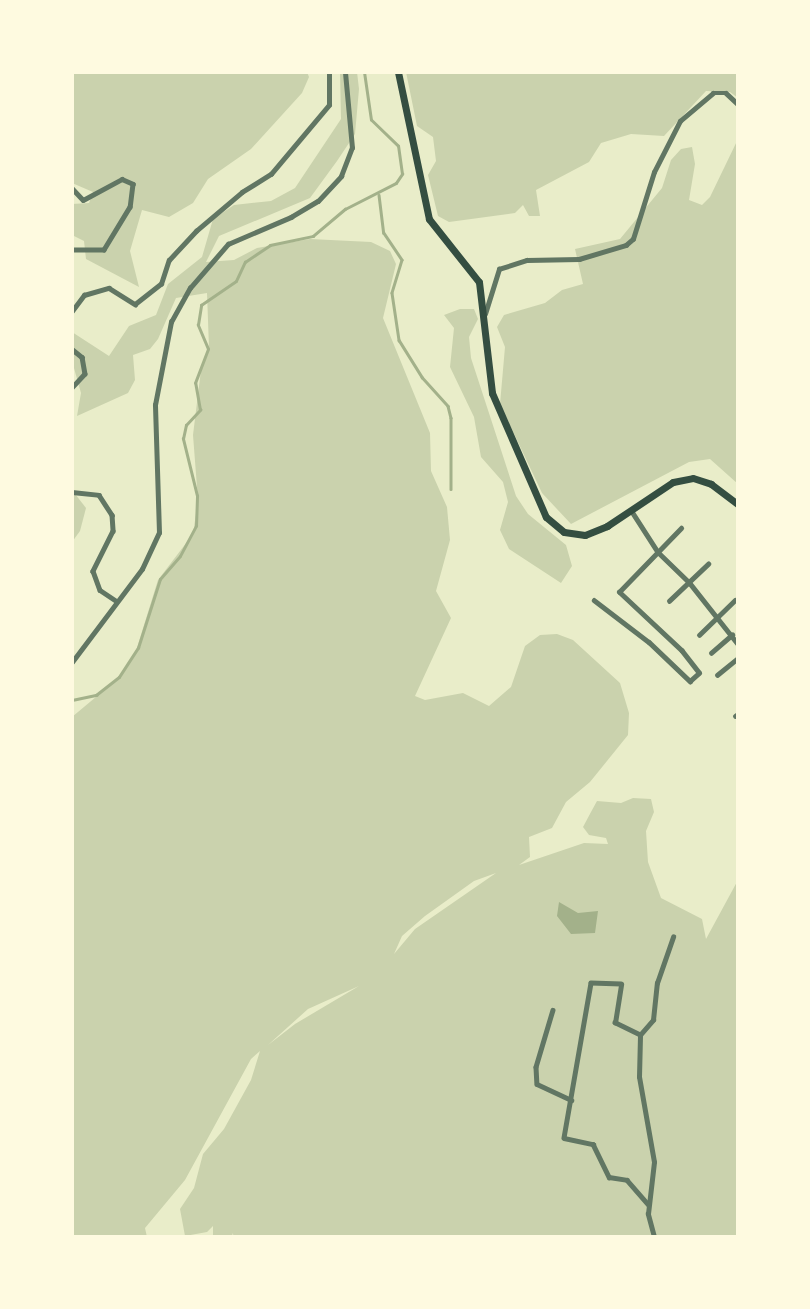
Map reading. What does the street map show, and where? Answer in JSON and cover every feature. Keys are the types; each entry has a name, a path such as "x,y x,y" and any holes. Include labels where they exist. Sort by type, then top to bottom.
{"main road":[{"path":"398,72 429,219 479,282 492,393 546,517 564,532 585,535 631,510 673,482 693,478 711,484 738,504"}],"street":[{"path":"72,311 84,295 109,288 135,304 161,284 169,260 196,231 242,192 271,174 329,105 329,72"},
{"path":"72,662 116,600 142,569 161,523 155,405 171,322 190,288 228,244 291,217 318,201 341,176 352,148 345,72"},
{"path":"484,315 499,269 527,260 579,259 626,245 633,239 654,172 680,121 713,93 726,93 738,104"},
{"path":"72,188 83,200 122,179 133,184 130,207 104,250 97,253 72,250"},
{"path":"72,349 82,357 85,374 72,388"},
{"path":"72,492 99,495 112,515 113,531 93,571 100,590 116,600"},
{"path":"631,510 658,552 718,615 738,644"},
{"path":"594,600 649,642 690,681 699,673 682,651 620,592 681,528"},
{"path":"669,601 708,564"},
{"path":"699,635 735,600"},
{"path":"711,653 732,635"},
{"path":"717,675 738,658"},
{"path":"654,1237 648,1204 654,1163 639,1077 640,1035 653,1020 657,983 673,937"},
{"path":"640,1035 615,1023 621,984 590,983 564,1138 593,1144 609,1177 627,1180 648,1204"},
{"path":"553,1010 536,1067 537,1084 570,1100"}],"shaded area":[{"path":"72,72 307,72 309,77 302,93 251,149 208,179 193,203 169,217 142,210 130,251 139,287 86,259 84,241 72,235 72,204 89,203 93,192 72,183"},
{"path":"340,72 357,72 359,89 355,134 310,198 219,236 206,262 234,260 257,248 310,239 371,242 390,251 396,264 383,318 430,433 431,471 447,507 450,540 436,591 451,618 415,696 425,700 463,693 489,706 511,687 525,646 540,635 557,634 573,640 620,683 629,713 628,735 590,782 566,802 552,828 529,837 530,857 519,865 584,843 608,844 606,838 589,835 583,827 597,801 621,803 633,798 651,799 654,812 646,831 648,862 661,898 702,919 706,939 738,880 738,1237 235,1237 232,1233 233,1237 213,1237 213,1226 207,1232 185,1236 180,1209 194,1188 203,1154 224,1129 251,1080 260,1051 251,1059 185,1180 145,1228 147,1237 72,1237 72,717 121,676 135,654 158,580 193,534 198,500 193,435 201,370 209,348 207,293 176,298 158,339 150,349 133,355 135,380 128,393 77,416 81,393 72,361 72,332 109,356 129,326 156,315 168,284 202,257 213,219 234,205 271,201 295,188 341,119","holes":["496,873 415,929 394,954 402,936 425,916 474,881","359,986 295,1024 268,1045 308,1009"]},
{"path":"406,72 738,72 738,98 730,92 706,91 664,136 631,134 601,143 589,162 536,190 540,216 529,216 523,205 515,213 449,222 438,216 428,175 436,161 433,137 417,126"},
{"path":"738,139 738,484 710,459 689,462 571,524 542,493 500,404 505,347 497,327 504,315 545,303 562,290 583,284 575,249 620,239 662,188 671,160 681,149 692,147 695,164 689,200 702,205 710,197"},
{"path":"460,309 474,309 478,319 469,337 471,358 516,496 528,514 566,545 572,566 561,583 509,549 500,530 508,502 503,482 481,457 474,417 450,367 454,328 444,315"},
{"path":"72,490 86,508 80,531 72,542"},
{"path":"559,902 578,913 598,911 595,933 571,934 557,916"}],"waterway":[{"path":"72,700 96,695 119,677 138,648 160,579 180,556 196,526 197,496 183,439 186,425 200,410 195,383 208,349 198,325 201,305 236,281 245,262 270,245 313,236 345,209 396,183 402,174 398,146 371,120 364,72"},
{"path":"379,195 384,233 402,260 392,293 399,340 422,377 448,406 451,418 451,489"}]}
